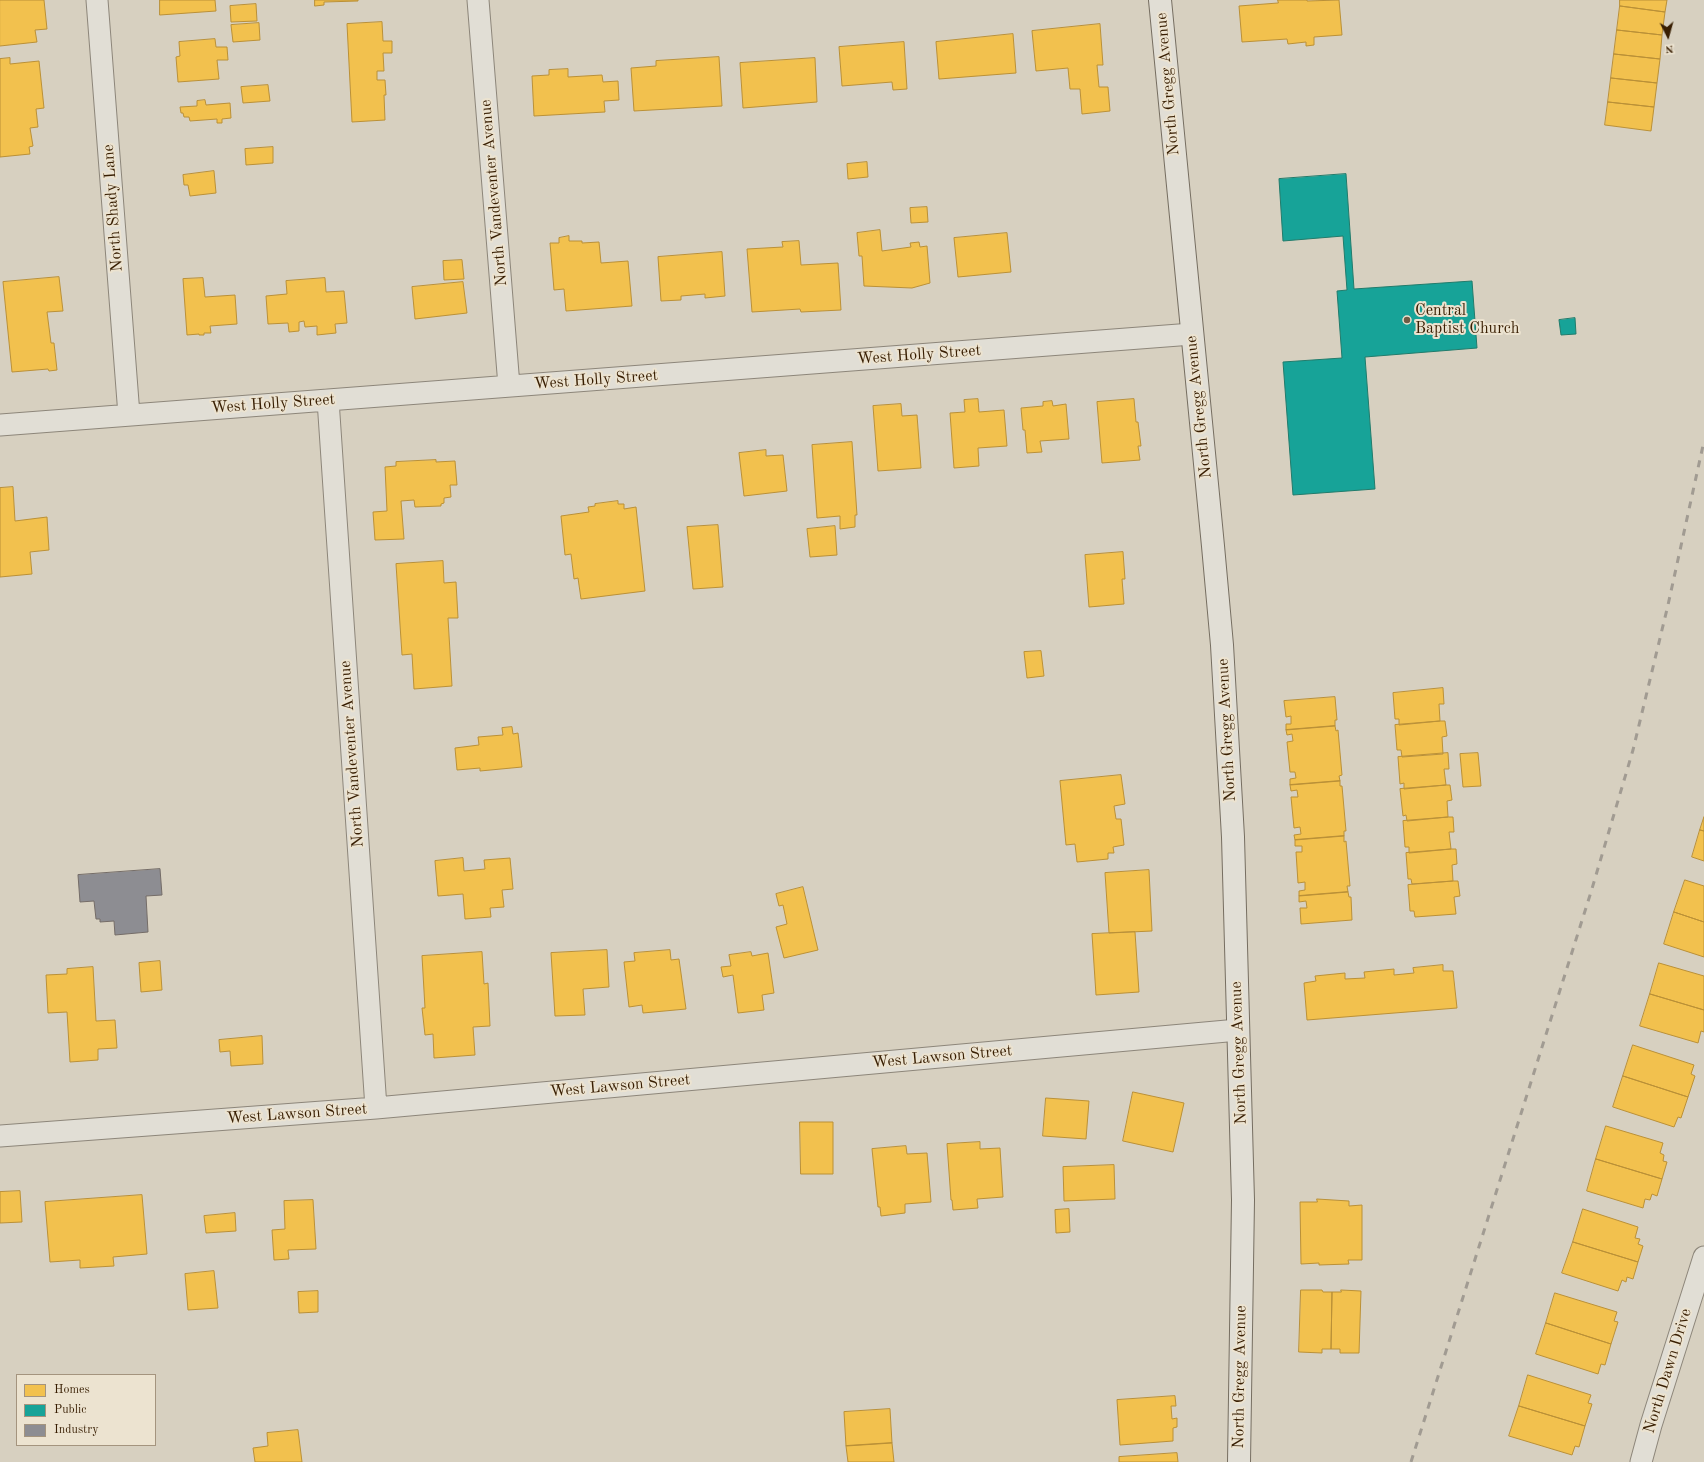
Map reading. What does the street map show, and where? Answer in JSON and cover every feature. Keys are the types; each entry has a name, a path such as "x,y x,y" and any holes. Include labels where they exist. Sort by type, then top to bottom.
{"main road":[{"name":"North Gregg Avenue","path":"1160,0 1222,645 1233,837 1243,1200 1239,1462"}],"street":[{"name":"North Shady Lane","path":"98,0 129,415"},
{"name":"North Vandeventer Avenue","path":"478,0 509,386"},
{"name":"West Holly Street","path":"0,425 1192,334"},
{"name":"North Vandeventer Avenue","path":"328,400 376,1108"},
{"name":"West Lawson Street","path":"0,1136 376,1108 1238,1030"},
{"name":"North Dawn Drive","path":"1641,1462 1650,1425 1704,1257"}],"building: Homes":[{"path":"0,0 44,0 47,29 35,30 37,42 0,46"},
{"path":"160,0 215,0 216,11 160,15"},
{"path":"315,0 358,1 324,2 324,5 315,6"},
{"path":"1278,0 1339,0 1342,35 1314,37 1314,45 1306,46 1306,42 1288,44 1287,39 1242,42 1239,6 1278,3"},
{"path":"1620,0 1667,0 1665,12 1620,6"},
{"path":"256,4 257,21 231,22 230,6"},
{"path":"1620,6 1665,12 1662,35 1617,30"},
{"path":"382,22 383,41 392,41 392,53 383,53 384,71 377,71 377,80 385,80 385,120 352,122 347,24"},
{"path":"259,23 260,40 233,42 231,25"},
{"path":"1100,24 1103,65 1097,65 1099,87 1108,87 1110,111 1082,114 1080,89 1070,89 1068,68 1036,71 1032,31"},
{"path":"1617,30 1662,35 1660,59 1614,54"},
{"path":"1013,34 1016,73 939,79 936,42"},
{"path":"215,39 216,47 227,47 228,60 217,60 219,79 178,82 176,57 180,56 179,42"},
{"path":"904,42 907,89 893,90 892,82 842,86 839,47"},
{"path":"1614,54 1660,59 1657,83 1611,78"},
{"path":"719,57 722,106 634,111 631,68 656,66 656,61"},
{"path":"10,58 10,64 39,61 44,108 36,109 38,127 30,128 33,146 29,147 30,154 0,157 0,59"},
{"path":"815,58 817,102 743,108 740,63"},
{"path":"568,69 568,77 602,75 603,82 618,81 619,100 604,101 605,112 534,116 532,76 549,75 549,70"},
{"path":"1611,78 1657,83 1654,107 1608,102"},
{"path":"268,85 270,101 243,103 241,87"},
{"path":"205,100 206,105 230,103 231,118 222,119 222,123 217,123 217,119 190,121 189,117 184,117 183,113 181,113 180,107 197,106 197,101"},
{"path":"1608,102 1654,107 1651,131 1605,125"},
{"path":"273,147 273,163 246,165 245,149"},
{"path":"867,162 868,177 848,179 847,164"},
{"path":"214,171 216,193 190,196 188,185 184,185 183,175"},
{"path":"927,207 928,222 911,223 910,208"},
{"path":"880,230 882,251 911,247 910,243 919,242 920,247 927,246 930,283 912,288 864,286 862,256 859,256 857,233"},
{"path":"1007,233 1011,272 958,277 954,238"},
{"path":"569,236 569,241 582,241 582,243 599,242 601,263 628,261 632,306 566,311 564,289 554,290 550,243 559,243 559,238"},
{"path":"799,241 801,265 838,263 841,310 801,312 800,309 752,312 747,249 783,247 782,242"},
{"path":"722,252 725,296 705,298 705,294 681,296 681,300 661,301 658,257"},
{"path":"462,260 464,279 444,280 443,261"},
{"path":"59,277 63,311 47,312 51,343 54,343 57,370 49,371 48,369 12,372 3,282"},
{"path":"203,278 205,297 235,295 237,324 210,326 211,333 204,333 204,335 187,335 183,279"},
{"path":"325,278 326,292 344,291 347,323 335,324 336,333 317,335 317,326 305,327 304,321 299,322 299,331 289,332 288,323 268,324 266,296 287,294 286,281"},
{"path":"463,282 467,313 415,319 412,287"},
{"path":"978,399 979,412 1004,410 1007,446 978,448 979,466 954,468 950,413 965,412 964,400"},
{"path":"1134,399 1136,422 1138,422 1141,446 1138,446 1140,460 1102,463 1097,402"},
{"path":"1052,401 1053,406 1066,404 1069,439 1040,441 1042,452 1027,453 1021,408 1043,406 1043,402"},
{"path":"901,404 902,416 917,415 921,468 878,471 873,406"},
{"path":"852,442 857,515 855,515 855,527 840,529 840,516 817,518 812,445"},
{"path":"766,450 766,456 783,455 787,491 744,496 739,453"},
{"path":"436,460 436,462 455,461 457,485 450,485 451,497 444,498 444,503 441,504 441,506 415,507 414,500 401,501 404,539 375,540 373,512 387,511 385,467 396,466 396,462"},
{"path":"13,487 15,521 47,517 49,550 30,552 32,574 0,577 0,488"},
{"path":"618,501 618,504 624,504 624,509 636,507 645,591 581,599 578,578 574,579 571,554 565,555 561,516 589,512 588,507 595,506 595,504"},
{"path":"718,525 723,587 693,589 687,527"},
{"path":"835,526 837,555 810,557 807,529"},
{"path":"1123,552 1125,579 1122,579 1124,604 1089,607 1085,555"},
{"path":"443,561 444,583 456,582 458,618 448,618 452,686 414,689 412,654 402,655 396,564"},
{"path":"1041,651 1044,676 1027,678 1024,652"},
{"path":"1443,688 1444,704 1439,704 1440,721 1399,725 1399,719 1395,719 1393,693"},
{"path":"1335,697 1337,720 1335,720 1335,726 1286,730 1286,724 1291,724 1291,716 1286,717 1284,701"},
{"path":"1445,721 1447,736 1442,737 1443,754 1402,757 1401,750 1397,750 1395,725"},
{"path":"1335,726 1336,731 1338,730 1342,775 1339,776 1340,781 1290,785 1290,779 1296,778 1295,772 1290,772 1287,742 1293,741 1292,734 1287,735 1286,730"},
{"path":"512,727 513,734 518,733 522,767 480,771 480,768 457,770 455,748 479,745 478,737 503,735 502,728"},
{"path":"1448,753 1449,769 1444,769 1446,785 1404,789 1404,783 1400,784 1398,757"},
{"path":"1478,753 1481,786 1463,787 1460,754"},
{"path":"1121,775 1125,804 1114,806 1116,819 1121,819 1124,845 1113,847 1114,853 1108,853 1108,859 1077,862 1075,844 1066,845 1060,781"},
{"path":"1340,781 1340,786 1342,786 1346,831 1344,831 1344,836 1295,840 1294,835 1301,834 1300,827 1294,828 1291,797 1298,797 1297,790 1291,791 1290,785"},
{"path":"1450,785 1452,800 1447,801 1448,817 1407,821 1406,815 1403,816 1400,789"},
{"path":"1453,817 1454,832 1449,832 1451,849 1409,853 1409,847 1405,847 1403,821"},
{"path":"1704,817 1704,831 1700,830"},
{"path":"1700,830 1704,831 1704,861 1692,857"},
{"path":"1344,836 1344,842 1346,841 1350,886 1347,886 1348,892 1299,896 1299,891 1305,890 1305,882 1298,883 1296,852 1302,852 1302,846 1295,846 1295,840"},
{"path":"1456,849 1457,864 1452,865 1453,881 1412,884 1411,879 1408,879 1406,853"},
{"path":"463,858 464,871 485,869 484,860 510,858 513,889 502,890 504,907 490,908 491,917 465,919 463,894 438,896 435,861"},
{"path":"1149,870 1152,931 1109,933 1105,873"},
{"path":"1685,880 1704,886 1704,922 1674,912"},
{"path":"1458,881 1460,896 1454,897 1456,914 1415,917 1414,911 1410,911 1408,885"},
{"path":"803,887 818,950 784,958 776,927 787,924 783,905 779,906 776,894"},
{"path":"1348,892 1349,897 1351,897 1352,920 1301,924 1300,908 1307,908 1306,901 1299,902 1299,896"},
{"path":"1674,912 1704,922 1704,957 1664,944"},
{"path":"1135,932 1139,992 1096,995 1092,934"},
{"path":"607,950 609,987 583,989 585,1015 555,1016 551,953"},
{"path":"670,950 671,960 679,959 686,1009 643,1013 642,1005 629,1007 624,962 635,961 634,953"},
{"path":"482,952 484,984 488,983 490,1026 473,1027 475,1055 434,1058 433,1034 425,1035 422,1008 425,1008 422,956"},
{"path":"751,952 752,956 768,953 774,993 762,995 764,1010 738,1013 733,975 723,977 721,967 731,966 729,955"},
{"path":"160,961 162,990 141,992 139,963"},
{"path":"1659,963 1704,976 1704,1010 1650,994"},
{"path":"1443,965 1443,971 1453,971 1457,1008 1307,1020 1304,983 1316,981 1315,976 1345,973 1345,979 1365,978 1364,972 1394,969 1394,975 1414,973 1413,968"},
{"path":"93,967 96,1021 115,1020 117,1048 98,1049 98,1060 70,1062 67,1012 48,1013 46,975 67,974 67,969"},
{"path":"1650,994 1704,1010 1704,1032 1701,1031 1698,1043 1640,1026"},
{"path":"262,1036 263,1064 231,1066 230,1051 220,1052 219,1040"},
{"path":"1633,1045 1694,1065 1691,1074 1695,1076 1688,1097 1623,1076"},
{"path":"1623,1076 1688,1097 1681,1118 1678,1117 1674,1127 1613,1107"},
{"path":"1133,1092 1184,1103 1173,1152 1123,1141"},
{"path":"1046,1098 1089,1101 1086,1139 1043,1136"},
{"path":"800,1122 833,1122 833,1174 801,1174"},
{"path":"1606,1126 1663,1143 1660,1153 1664,1155 1663,1161 1667,1162 1662,1179 1596,1159"},
{"path":"980,1142 980,1149 1000,1148 1003,1197 977,1199 978,1208 953,1210 947,1144"},
{"path":"906,1146 907,1154 927,1153 931,1202 905,1204 905,1213 881,1216 880,1207 878,1207 872,1149"},
{"path":"1596,1159 1662,1179 1657,1196 1652,1194 1650,1200 1645,1199 1643,1208 1587,1191"},
{"path":"1114,1165 1115,1199 1064,1201 1063,1167"},
{"path":"20,1191 22,1222 0,1223 0,1192"},
{"path":"142,1195 147,1254 113,1257 114,1266 80,1268 80,1260 50,1262 45,1202"},
{"path":"1317,1199 1349,1201 1349,1206 1362,1205 1362,1260 1348,1260 1349,1264 1301,1264 1300,1202 1317,1202"},
{"path":"313,1200 316,1249 288,1250 289,1259 274,1260 272,1230 285,1229 284,1201"},
{"path":"1069,1209 1070,1232 1056,1233 1055,1210"},
{"path":"1583,1209 1638,1227 1635,1238 1640,1239 1638,1244 1643,1246 1638,1262 1573,1242"},
{"path":"235,1213 236,1231 206,1233 204,1216"},
{"path":"1573,1242 1638,1262 1633,1279 1627,1277 1626,1282 1622,1280 1618,1291 1562,1273"},
{"path":"214,1271 218,1308 188,1310 185,1274"},
{"path":"1301,1290 1322,1290 1323,1292 1332,1292 1331,1349 1322,1349 1322,1353 1299,1352"},
{"path":"1341,1290 1361,1291 1359,1353 1340,1353 1340,1349 1331,1349 1332,1292 1341,1292"},
{"path":"318,1291 318,1312 299,1313 298,1292"},
{"path":"1555,1293 1617,1312 1614,1321 1618,1322 1611,1344 1546,1323"},
{"path":"1546,1323 1611,1344 1605,1365 1601,1364 1598,1374 1536,1354"},
{"path":"1528,1375 1591,1395 1588,1403 1592,1404 1585,1426 1519,1406"},
{"path":"1175,1396 1176,1406 1171,1406 1172,1419 1177,1418 1177,1427 1173,1428 1173,1441 1120,1445 1117,1400"},
{"path":"1519,1406 1585,1426 1579,1447 1575,1446 1572,1455 1509,1436"},
{"path":"890,1409 892,1443 846,1446 844,1412"},
{"path":"298,1430 302,1462 255,1462 253,1448 268,1446 267,1433"},
{"path":"892,1443 894,1462 848,1462 846,1446"},
{"path":"1177,1453 1178,1462 1119,1462 1119,1457"}],"building: Public":[{"name":"Central Baptist Church","path":"1346,174 1354,289 1472,281 1477,348 1365,357 1375,489 1293,495 1283,362 1342,358 1337,291 1347,290 1343,236 1283,241 1279,179"},
{"path":"1575,318 1576,334 1561,335 1559,320"}],"building: Industry":[{"path":"160,869 162,895 146,896 148,932 115,935 114,921 100,922 100,919 96,919 94,901 80,902 78,875"}],"railway":[{"path":"1411,1462 1591,892 1633,750 1668,605 1704,441"}],"place":[{"name":"Central Baptist Church","path":"1407,320"}]}
